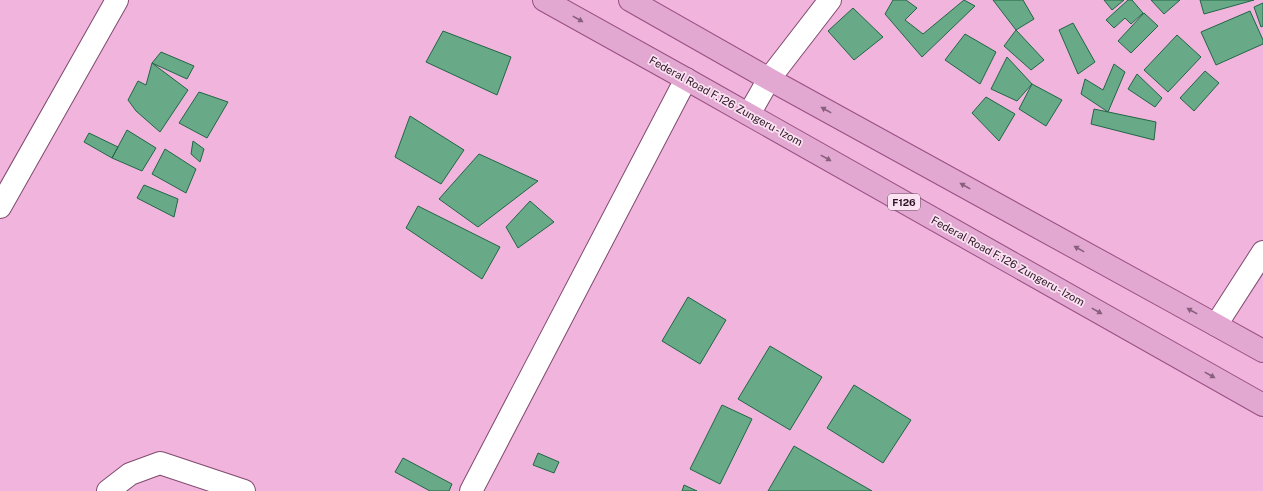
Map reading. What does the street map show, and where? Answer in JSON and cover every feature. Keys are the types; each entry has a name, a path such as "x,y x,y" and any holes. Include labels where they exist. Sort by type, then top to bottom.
{"main road":[{"name":"Federal Road F.126 Zungeru - Izom","path":"544,0 749,114 1263,405"},
{"path":"630,0 769,79 1263,351"}],"street":[{"path":"0,207 116,0"},
{"path":"749,114 769,79 830,0"},
{"path":"471,491 686,79"},
{"path":"1216,325 1263,252"},
{"path":"108,491 130,474 160,463 244,491"}],"building":[{"path":"893,0 906,0 917,8 905,20 923,34 964,0 975,6 922,57 885,14"},
{"path":"993,0 1023,0 1034,19 1016,30"},
{"path":"1104,0 1124,0 1112,10"},
{"path":"1128,0 1132,0 1143,13 1131,24 1125,18 1114,28 1106,20"},
{"path":"1151,0 1180,0 1164,14"},
{"path":"1200,0 1254,0 1204,14"},
{"path":"1263,3 1263,26 1261,27 1254,7"},
{"path":"853,8 883,37 854,60 828,31"},
{"path":"1250,11 1263,40 1263,44 1216,65 1201,32"},
{"path":"1144,13 1158,26 1131,53 1118,41"},
{"path":"1073,23 1095,62 1078,74 1059,30"},
{"path":"1016,30 1044,60 1031,70 1004,46"},
{"path":"443,31 511,57 497,95 426,62"},
{"path":"965,34 996,52 980,84 945,60"},
{"path":"1177,35 1201,57 1168,92 1144,70"},
{"path":"161,52 194,66 187,79 152,63"},
{"path":"1007,57 1032,84 1017,101 991,89"},
{"path":"152,63 188,90 160,132 136,111 128,100 138,81 146,85"},
{"path":"1114,64 1125,72 1108,112 1081,94 1085,79 1103,90"},
{"path":"1205,71 1219,83 1194,111 1180,98"},
{"path":"1137,74 1162,98 1155,107 1128,89"},
{"path":"1032,84 1062,100 1046,126 1019,109"},
{"path":"199,92 228,102 207,138 179,123"},
{"path":"986,97 1015,114 999,141 972,113"},
{"path":"1094,109 1156,122 1154,140 1091,124"},
{"path":"410,116 464,150 441,184 395,157"},
{"path":"127,130 156,148 142,171 112,158"},
{"path":"89,133 118,147 112,158 84,142"},
{"path":"193,141 204,149 200,162 191,154"},
{"path":"165,149 196,169 186,193 152,174"},
{"path":"479,154 538,181 478,227 439,199"},
{"path":"144,185 178,199 174,217 137,198"},
{"path":"530,201 554,222 518,248 506,227"},
{"path":"418,206 500,247 482,279 406,228"},
{"path":"688,297 726,320 700,364 662,341"},
{"path":"770,346 822,377 790,430 738,399"},
{"path":"854,385 911,420 883,463 827,428"},
{"path":"722,405 752,419 720,484 690,469"},
{"path":"794,446 872,491 768,491"},
{"path":"538,453 559,462 554,473 533,465"},
{"path":"403,458 452,484 449,491 430,491 395,472"},
{"path":"684,485 697,491 682,491"}]}
